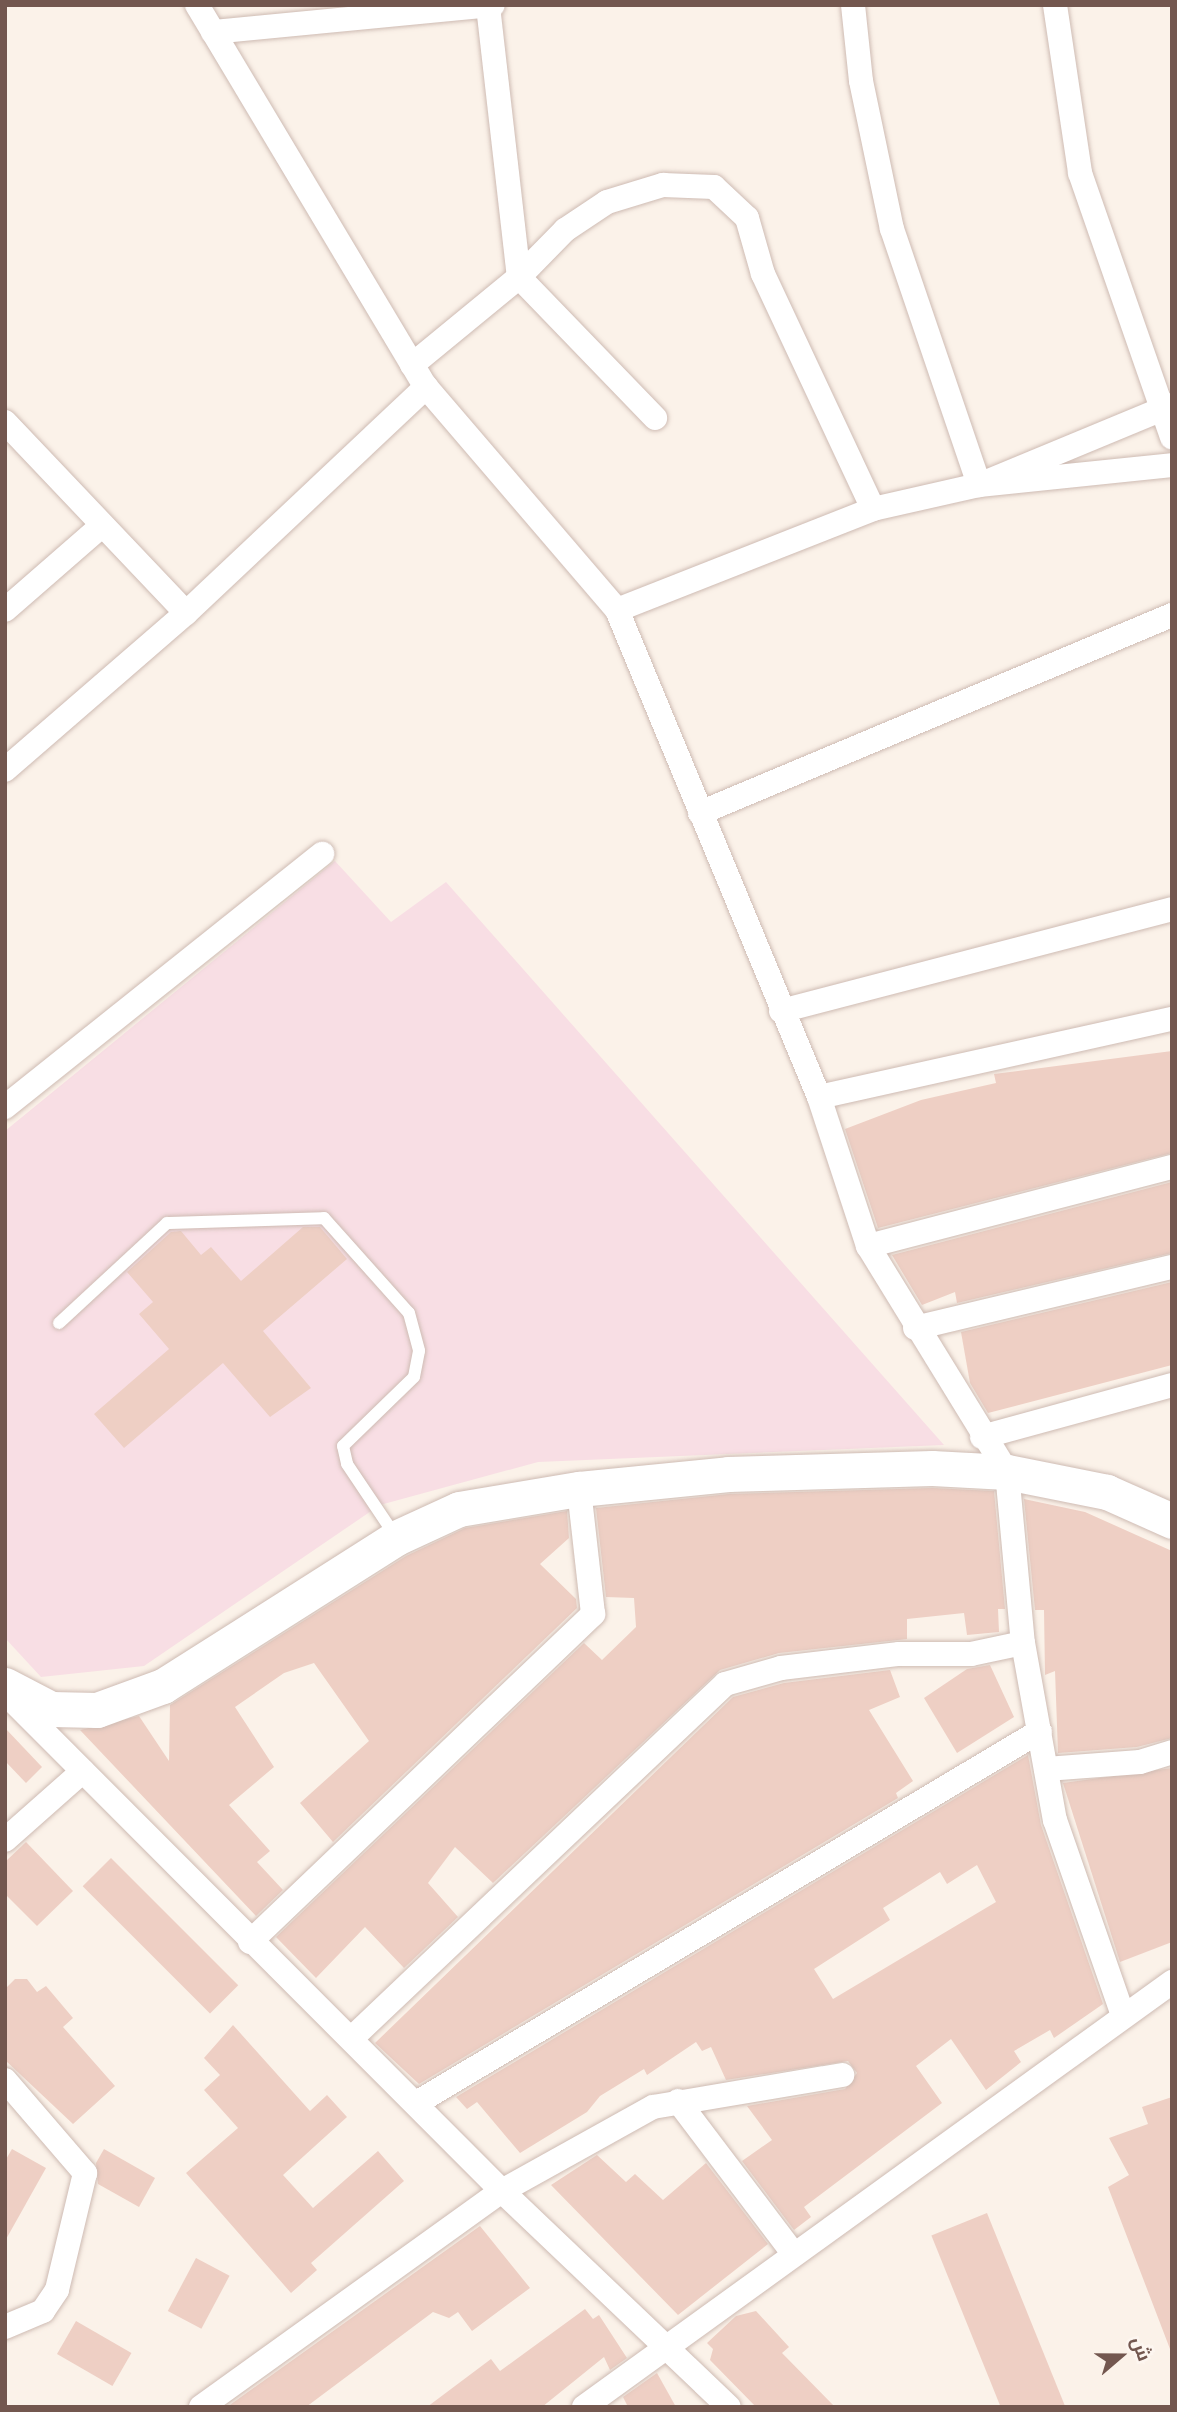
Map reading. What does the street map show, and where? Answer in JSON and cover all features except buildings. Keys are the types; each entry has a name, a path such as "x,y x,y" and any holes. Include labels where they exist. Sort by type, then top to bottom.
{"main road":[{"path":"5,1685 51,1709 97,1710 163,1686 396,1538 459,1509 579,1489 728,1474 1007,1472 1107,1492 1172,1521"}],"street":[{"path":"197,5 426,387 617,610 819,1097 868,1246 982,1437 1007,1472 1023,1643 1055,1820 1123,2014"},
{"path":"213,32 493,5"},
{"path":"852,5 860,80 892,229 979,485"},
{"path":"1055,5 1080,173 1166,407 1172,437"},
{"path":"488,6 519,278 655,418"},
{"path":"412,365 519,278 565,230 607,201 663,185 715,187 747,218 763,274 873,509"},
{"path":"5,770 186,613 426,387"},
{"path":"979,485 1166,407"},
{"path":"5,422 100,527 186,613"},
{"path":"617,610 873,509 979,485 1172,465"},
{"path":"5,610 100,527"},
{"path":"700,813 1172,615"},
{"path":"5,1107 322,854"},
{"path":"782,1011 1172,909"},
{"path":"819,1097 1172,1019"},
{"path":"868,1246 1172,1167"},
{"path":"915,1328 1172,1267"},
{"path":"982,1437 1172,1385"},
{"path":"250,1942 593,1614 579,1489"},
{"path":"352,2038 726,1685 781,1668 899,1654 971,1654 1023,1643"},
{"path":"5,1693 250,1942 418,2102 502,2191 729,2407"},
{"path":"418,2102 1040,1731"},
{"path":"1046,1769 1140,1762 1172,1752"},
{"path":"5,1840 83,1771"},
{"path":"583,2407 792,2252 1123,2014 1172,1982"},
{"path":"201,2407 502,2191 653,2107 842,2075"},
{"path":"5,2080 85,2173 83,2202 57,2290 43,2311 5,2327"},
{"path":"678,2101 792,2252"},
{"path":"703,2380 703,2407"}],"lane":[{"path":"59,1323 167,1223 324,1218 409,1313 419,1350 414,1377 343,1446 347,1464 396,1538"}],"shaded area":[{"path":"335,861 391,922 446,882 944,1445 538,1462 380,1505 144,1666 41,1677 5,1638 5,1131"}]}
